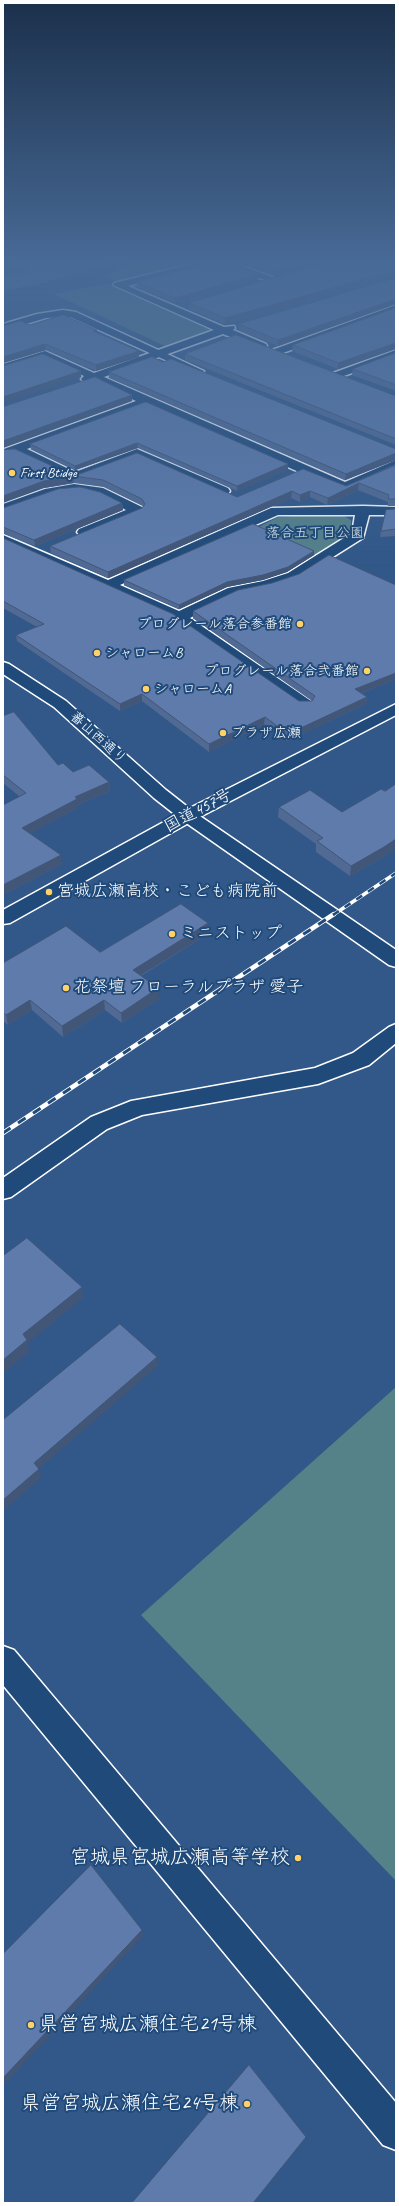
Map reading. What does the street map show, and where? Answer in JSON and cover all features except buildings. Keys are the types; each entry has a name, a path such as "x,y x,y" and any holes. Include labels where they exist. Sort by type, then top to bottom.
{"main road":[{"path":"3,368 18,363"},
{"path":"64,363 146,401 345,487 396,464"},
{"path":"73,384 136,363"},
{"path":"179,363 211,376"},
{"path":"337,375 369,363"},
{"path":"324,370 352,380"},
{"path":"3,454 146,401"},
{"path":"16,449 75,477 138,453 237,498"},
{"path":"290,475 303,469"},
{"path":"3,509 50,491 74,488 97,490 137,510 72,538"},
{"path":"179,617 233,591 266,585 293,576 358,535 363,510"},
{"path":"109,585 276,511 396,511"},
{"path":"3,540 109,585 179,617 305,704"},
{"path":"35,553 50,547"},
{"name":"蕃山西通り","path":"3,667 60,704 160,794 188,816 396,960"},
{"name":"国道457号","path":"3,918 188,816 396,709"},
{"path":"3,1190 106,1120 139,1107 318,1076 361,1059 396,1032"},
{"path":"3,1661 396,2132"}],"green space":[{"name":"落合五丁目公園","path":"339,513 351,520 351,534 316,555 257,528 278,517"},
{"path":"396,1387 396,1881 141,1615"}],"railway":[{"path":"333,915 396,873"},
{"path":"3,1133 334,914"}],"place":[{"name":"First Btidge","path":"12,473"},
{"name":"プログレール落合参番館","path":"300,624"},
{"name":"シャロームB","path":"97,653"},
{"name":"プログレール落合弐番館","path":"367,671"},
{"name":"シャロームA","path":"146,689"},
{"name":"プラザ広瀬","path":"223,733"},
{"name":"宮城広瀬高校・こども病院前","path":"49,892"},
{"name":"ミニストップ","path":"172,934"},
{"name":"花祭壇 フローラルプラザ 愛子","path":"66,988"},
{"name":"宮城県宮城広瀬高等学校","path":"298,1858"},
{"name":"県営宮城広瀬住宅21号棟","path":"31,2025"},
{"name":"県営宮城広瀬住宅24号棟","path":"247,2104"}]}
